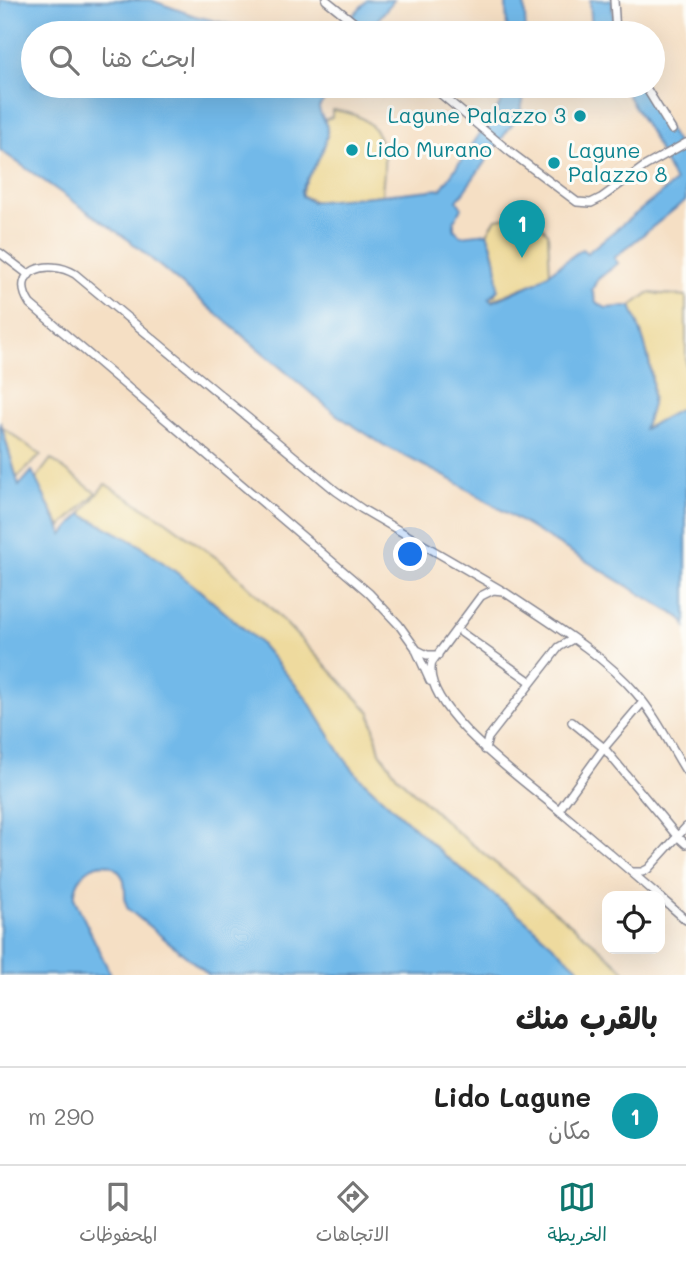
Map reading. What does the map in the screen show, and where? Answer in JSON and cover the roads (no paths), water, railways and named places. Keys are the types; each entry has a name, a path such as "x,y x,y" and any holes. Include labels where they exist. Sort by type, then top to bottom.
{"street":[{"path":"326,0 352,21"},
{"path":"614,0 615,21"},
{"path":"445,98 565,195 584,204 601,198 645,166 686,143"},
{"path":"652,98 672,131"},
{"path":"0,253 29,275"},
{"path":"653,891 485,750 454,716 427,676 414,647 369,593 30,304 25,293 25,282 29,275 36,268 51,266 75,274 336,491 362,509 477,574 573,639 626,682 643,702 686,771"},
{"path":"477,574 481,596"},
{"path":"436,691 430,670 438,654 481,596 493,590 503,591"},
{"path":"462,633 531,682"},
{"path":"485,750 488,738 531,682 559,647 573,639"},
{"path":"414,647 424,654 438,654"},
{"path":"559,810 604,748 643,702"},
{"path":"572,722 604,748 686,844"},
{"path":"632,872 645,871 686,827"},
{"path":"665,902 686,920"}],"water":[{"path":"0,0 151,0 216,21 21,21 21,98 325,98 319,107 327,128 325,144 301,191 302,196 312,202 441,189 503,98 524,98 520,113 457,201 462,208 454,221 454,229 461,236 487,233 490,240 498,283 498,290 489,299 492,302 537,282 582,249 587,253 675,182 629,98 650,98 686,158 686,200 614,258 618,263 597,280 592,290 596,302 606,308 631,306 647,353 652,378 651,406 644,429 686,406 686,626 682,619 452,480 385,446 337,415 130,241 0,150"},
{"path":"367,0 394,0 377,21 348,21"},
{"path":"506,0 524,0 525,21 507,21"},
{"path":"590,0 612,0 613,21 591,21"},
{"path":"0,421 19,486 32,471 63,535 81,514 138,544 192,584 259,642 305,696 343,757 359,777 445,856 523,918 586,975 209,975 128,909 122,876 115,868 99,865 84,873 75,890 75,900 111,975 0,975"}],"place":[{"name":"Lagune Palazzo 3","path":"580,116"},
{"name":"Lido Murano","path":"352,150"},
{"name":"Lagune Palazzo 8","path":"554,163"},
{"name":"Lido Lagune","path":"522,258"}]}
